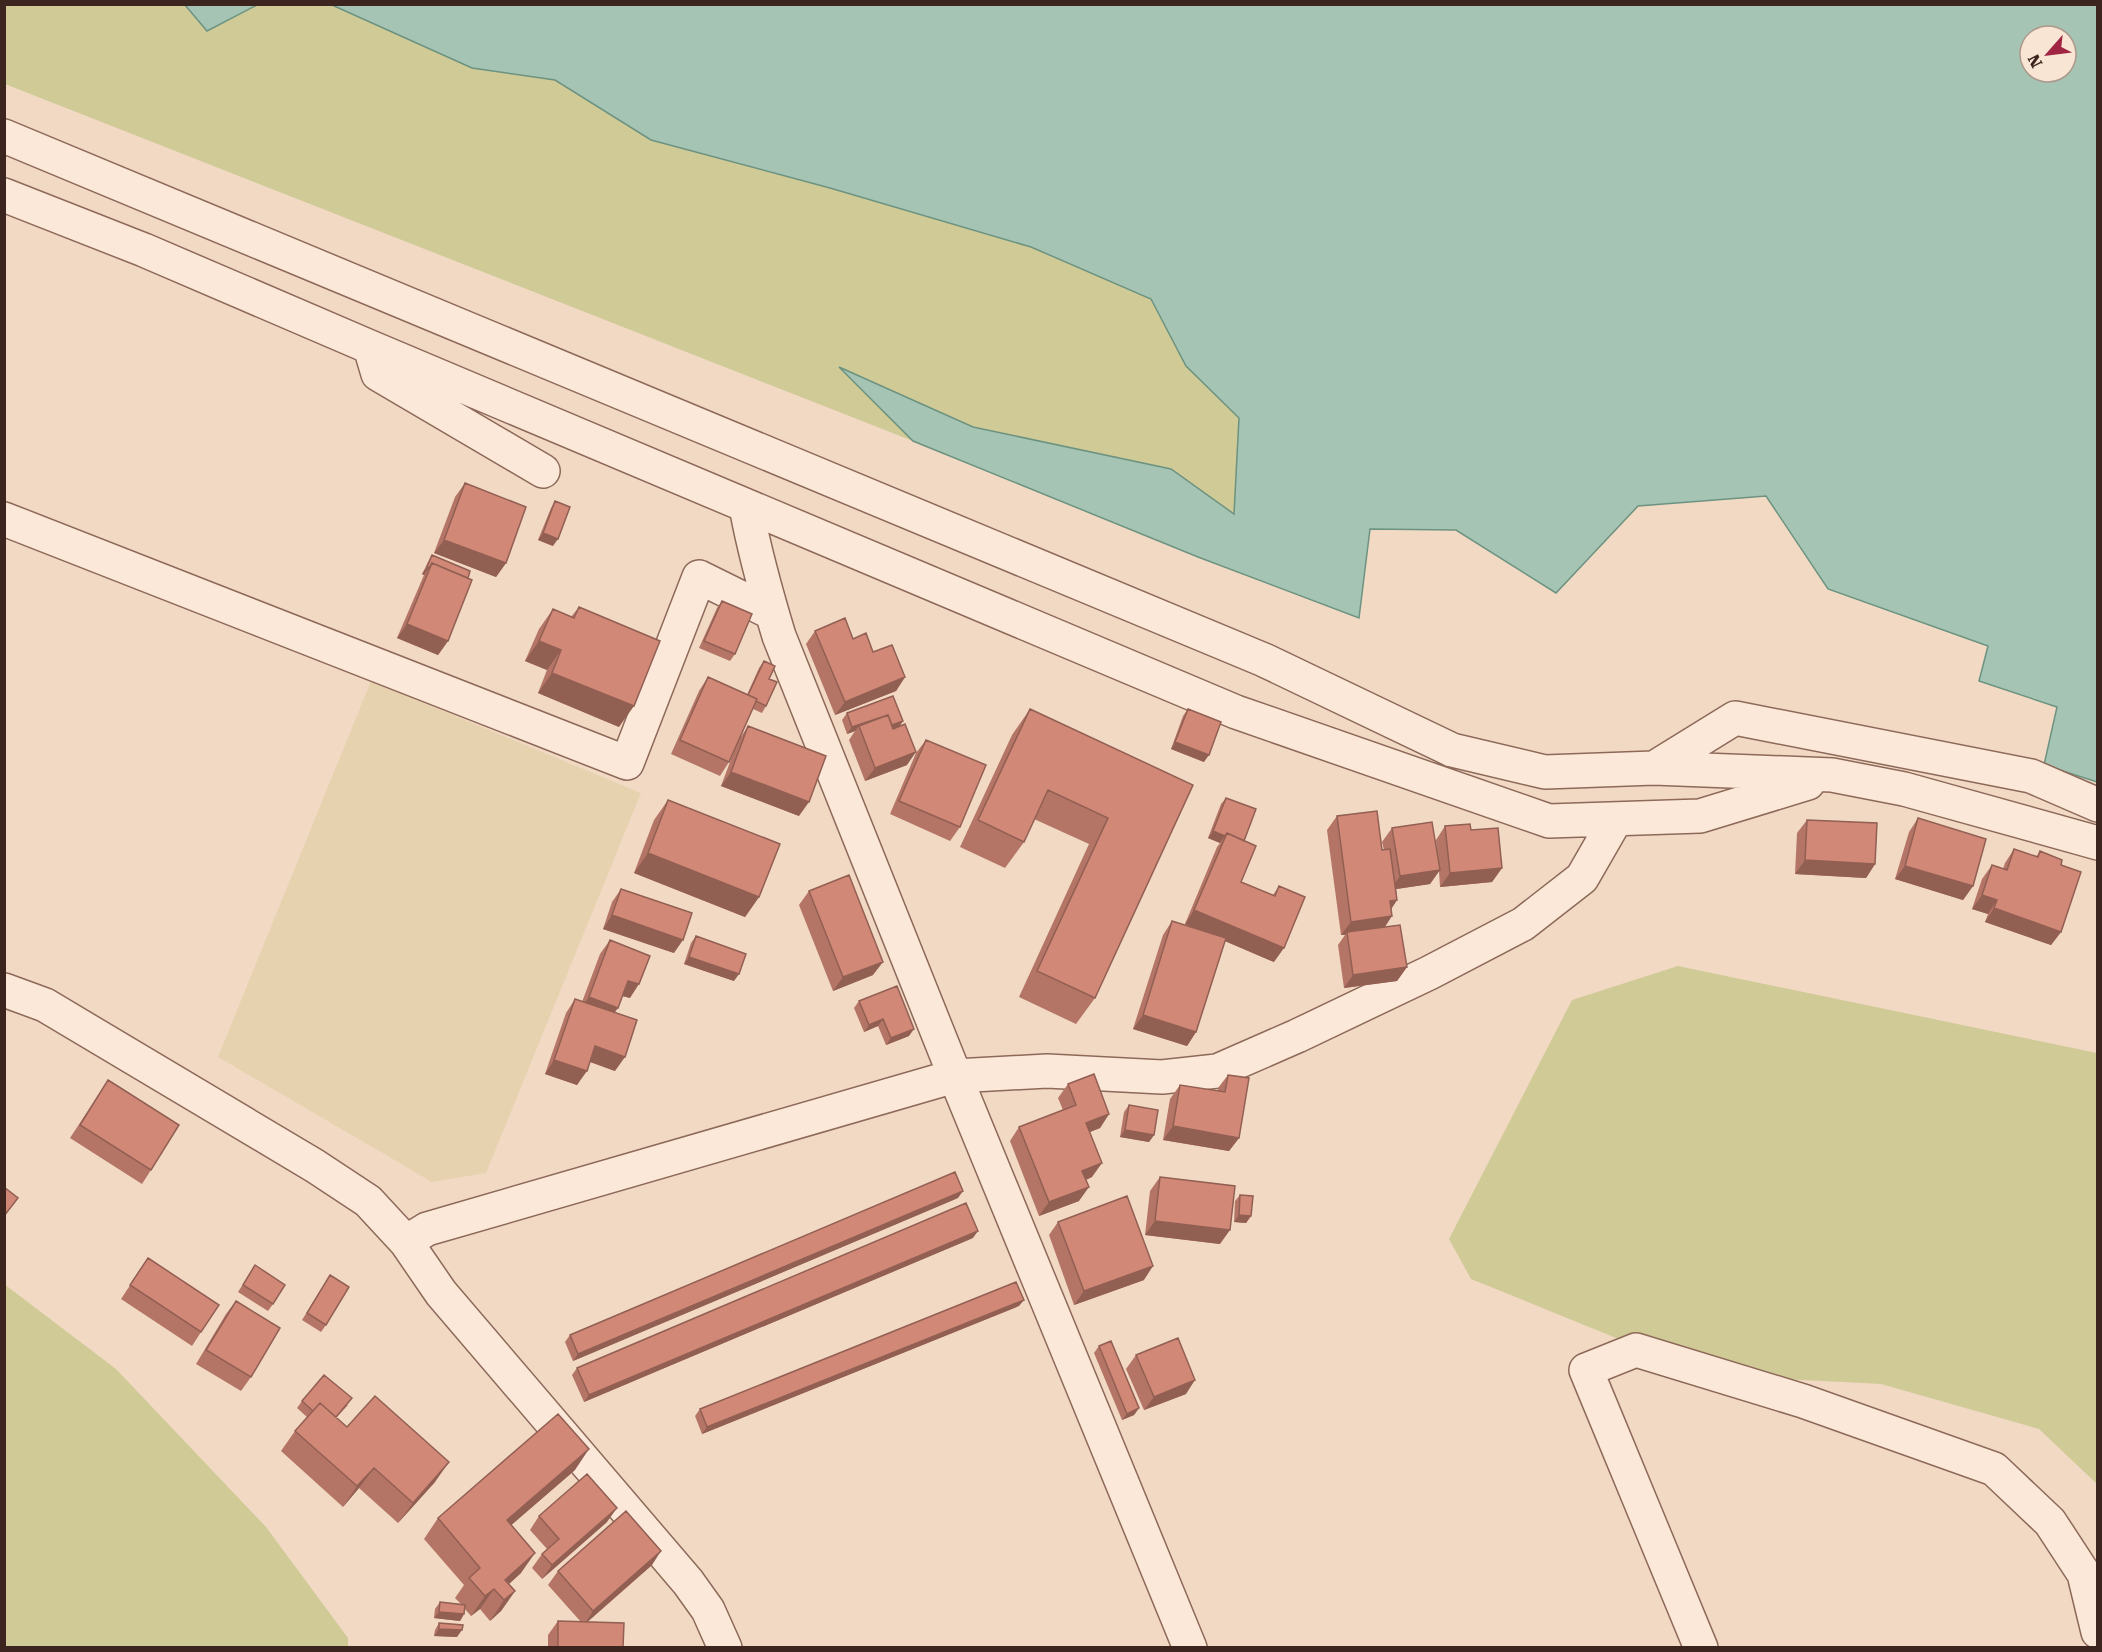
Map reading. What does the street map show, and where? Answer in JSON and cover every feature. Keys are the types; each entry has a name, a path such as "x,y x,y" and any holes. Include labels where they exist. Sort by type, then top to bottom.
{"street":[{"path":"4,136 1253,655 1452,750 1545,772 1654,768 1833,775 1904,789 2097,843"},
{"path":"4,195 144,250 1236,712 1549,822 1700,816 1833,775"},
{"path":"370,347 378,374 543,471"},
{"path":"746,506 753,548 780,636 955,1076 1190,1647"},
{"path":"4,519 627,763 699,577 772,613"},
{"path":"1654,768 1735,717 2031,776 2097,805"},
{"path":"406,1242 427,1229 955,1076 1047,1071 1162,1077 1217,1071 1429,973 1523,924 1582,878 1616,819"},
{"path":"4,990 45,1005 315,1166 368,1201 406,1242 441,1293 688,1582 708,1610 725,1647"},
{"path":"1701,1647 1586,1370 1636,1350 1803,1401 1994,1469 2050,1522 2084,1574 2097,1632"}],"shaded area":[{"path":"4,5 864,5 1979,356 2097,782 2044,765 2057,707 1979,681 1988,646 1828,589 1766,496 1638,506 1556,593 1456,530 1370,529 1359,618 1198,557 913,441 5,84"},
{"path":"185,5 257,5 207,31"},
{"path":"332,5 2097,5 2097,782 2044,765 2057,707 1979,681 1988,646 1828,589 1766,496 1638,506 1556,593 1456,530 1370,529 1359,618 1198,557 913,441 839,367 973,427 1171,469 1234,514 1239,418 1186,366 1151,299 1031,247 830,188 651,140 555,80 472,68"},
{"path":"371,681 641,793 486,1173 432,1182 218,1057"},
{"path":"1678,966 2097,1053 2097,1484 2039,1429 1881,1384 1707,1375 1471,1279 1449,1239 1572,1000"},
{"path":"4,1284 116,1369 266,1527 348,1638 348,1647 5,1647"}],"building":[{"path":"465,483 526,507 506,563 444,540"},
{"path":"555,501 570,507 558,539 543,533"},
{"path":"432,555 470,571 468,578 432,563 429,568 427,567"},
{"path":"432,563 472,580 448,641 407,624"},
{"path":"722,601 752,614 735,654 704,641"},
{"path":"579,607 660,641 634,706 552,673 561,650 539,641 553,609 574,618"},
{"path":"845,618 853,639 866,633 873,652 892,645 905,677 845,702 815,631"},
{"path":"764,661 775,666 769,679 777,682 766,706 748,695"},
{"path":"708,677 757,699 729,762 680,740"},
{"path":"893,696 903,721 892,725 888,715 852,727 847,713"},
{"path":"1030,709 1193,785 1095,998 1037,971 1108,818 1048,790 1024,842 978,820"},
{"path":"1188,709 1221,722 1209,755 1175,742"},
{"path":"888,715 893,729 905,724 916,752 875,768 859,726"},
{"path":"748,726 826,756 809,802 731,772"},
{"path":"926,740 986,765 960,827 899,801"},
{"path":"1226,798 1256,809 1244,841 1227,833 1225,836 1213,831"},
{"path":"668,800 780,844 759,897 648,853"},
{"path":"1377,811 1382,850 1390,849 1397,900 1390,901 1392,916 1351,922 1337,816"},
{"path":"1918,818 1986,839 1973,886 1905,866"},
{"path":"1807,820 1877,823 1875,864 1805,860"},
{"path":"1432,822 1440,870 1400,876 1392,828"},
{"path":"1470,824 1471,830 1498,828 1502,868 1450,873 1445,826"},
{"path":"1227,833 1256,846 1241,882 1275,896 1279,886 1305,897 1284,948 1194,910"},
{"path":"2014,849 2038,857 2040,851 2062,860 2061,865 2081,872 2061,932 1994,908 1997,900 1982,895 1992,865 2007,870"},
{"path":"849,875 883,962 843,977 809,891"},
{"path":"621,889 692,913 683,940 612,915"},
{"path":"1172,921 1226,938 1196,1032 1143,1015"},
{"path":"1400,925 1407,967 1353,975 1347,932"},
{"path":"696,936 746,954 739,974 689,957"},
{"path":"610,940 650,956 639,984 628,981 618,1008 589,997"},
{"path":"897,986 914,1029 891,1038 883,1019 869,1025 859,1001"},
{"path":"575,999 637,1020 625,1057 595,1046 587,1071 554,1060"},
{"path":"1094,1074 1109,1114 1086,1123 1102,1163 1082,1171 1089,1187 1049,1202 1019,1127 1076,1105 1068,1084"},
{"path":"1228,1075 1249,1078 1239,1138 1173,1126 1180,1085 1225,1092"},
{"path":"108,1080 179,1125 151,1170 80,1125"},
{"path":"1129,1105 1158,1110 1154,1135 1125,1130"},
{"path":"955,1172 963,1191 578,1354 570,1335"},
{"path":"1160,1177 1235,1186 1230,1230 1155,1221"},
{"path":"4,1187 18,1198 4,1216"},
{"path":"1240,1195 1253,1196 1251,1216 1239,1215"},
{"path":"1127,1196 1153,1266 1084,1291 1058,1222"},
{"path":"966,1203 978,1231 589,1395 577,1368"},
{"path":"148,1258 219,1305 201,1332 130,1285"},
{"path":"255,1265 285,1285 273,1304 243,1285"},
{"path":"330,1275 349,1287 326,1325 307,1313"},
{"path":"1016,1282 1024,1300 707,1427 700,1409"},
{"path":"236,1301 280,1328 251,1377 206,1350"},
{"path":"1178,1338 1195,1380 1154,1397 1136,1355"},
{"path":"1111,1341 1139,1408 1127,1414 1099,1346"},
{"path":"324,1375 352,1398 336,1417 320,1403 313,1411 302,1401"},
{"path":"375,1396 449,1462 413,1503 374,1468 357,1486 295,1431 320,1403 347,1427"},
{"path":"558,1414 589,1449 507,1520 535,1553 505,1580 515,1591 504,1600 494,1589 485,1596 469,1578 480,1568 438,1518"},
{"path":"587,1474 617,1508 552,1565 542,1554 559,1539 539,1516"},
{"path":"626,1511 661,1551 593,1611 558,1571"},
{"path":"440,1602 465,1605 464,1614 439,1612"},
{"path":"558,1621 624,1623 623,1647 558,1647"},
{"path":"439,1623 463,1625 462,1630 439,1629"}]}
